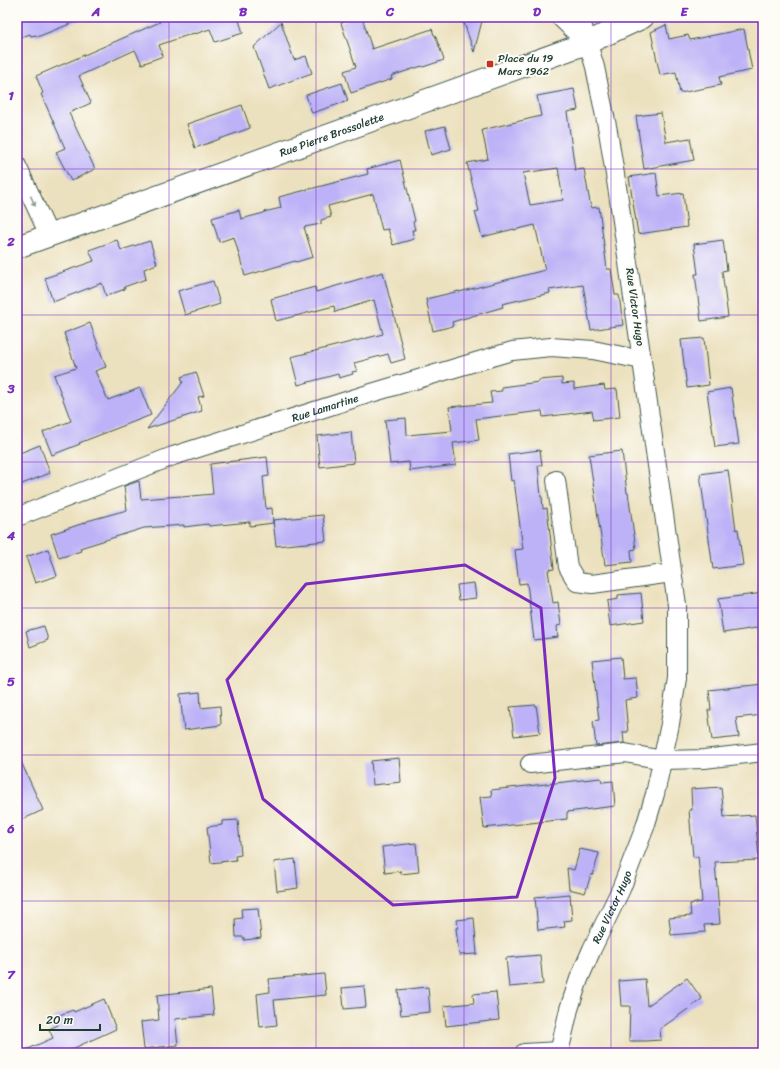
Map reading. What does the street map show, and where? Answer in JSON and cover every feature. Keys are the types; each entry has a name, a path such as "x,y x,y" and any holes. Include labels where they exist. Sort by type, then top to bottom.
{"street":[{"path":"560,17 587,43"},
{"name":"Rue Victor Hugo","path":"559,1052 569,1009 579,979 592,948 621,889 645,827 663,760 670,724 678,664 677,605 618,193 608,131 595,67 580,17"},
{"name":"Rue Pierre Brossolette","path":"17,247 587,43 643,17"},
{"path":"17,166 49,235"},
{"name":"Rue Lamartine","path":"17,517 173,456 368,394 512,351 551,347 593,350 642,360"},
{"path":"556,480 568,567 577,582 592,584 672,573"},
{"path":"530,764 624,753 663,760 704,760 763,752"},
{"path":"524,1053 559,1052"}],"highlighted area":[{"path":"465,565 541,608 555,778 517,897 393,905 263,799 227,680 306,584"}],"building":[{"path":"17,17 85,18 37,37 36,35 31,36 30,34 17,39"},
{"path":"158,17 238,17 243,33 215,42 210,29 195,34 194,33 159,45 163,56 142,64 135,50 79,76 91,103 69,113 95,169 71,181 56,152 65,148 41,94 43,93 36,76 160,22"},
{"path":"344,17 362,17 372,49 432,29 444,60 391,76 392,79 351,93 344,71 356,67 341,23 346,21"},
{"path":"462,17 483,17 474,52"},
{"path":"281,22 294,60 306,56 312,73 269,89 254,47"},
{"path":"666,25 669,39 688,35 690,40 744,29 752,70 719,77 721,85 680,93 676,72 660,75 651,32"},
{"path":"342,83 348,101 312,113 306,95"},
{"path":"574,89 578,110 567,112 575,170 584,169 591,208 599,207 607,269 611,269 615,295 619,295 623,325 591,330 583,285 549,290 550,293 502,304 503,307 452,322 453,326 433,331 426,299 545,270 535,225 482,237 475,212 479,211 467,163 488,159 482,130 541,116 537,96","holes":["558,168 563,200 530,205 523,173"]},
{"path":"242,105 250,128 195,148 187,124"},
{"path":"661,113 666,142 690,138 694,160 644,169 636,116"},
{"path":"445,126 451,149 431,155 425,131"},
{"path":"400,160 415,221 413,222 415,230 412,230 414,239 393,245 388,229 382,230 373,194 328,206 331,217 321,220 321,224 304,227 313,257 245,276 234,237 219,242 212,218 239,210 241,219 281,208 279,197 368,174 367,169"},
{"path":"656,173 659,196 683,193 687,227 638,234 629,177"},
{"path":"117,240 121,250 150,241 157,264 144,269 146,279 124,287 125,289 106,296 102,283 53,302 45,278 94,261 89,250"},
{"path":"723,240 727,270 722,271 728,317 701,321 695,274 698,274 694,244"},
{"path":"383,272 405,359 391,363 388,354 354,363 357,371 352,372 353,374 339,378 338,374 298,385 291,357 383,334 374,300 335,312 334,306 276,321 271,299 315,287 316,292"},
{"path":"213,281 220,304 185,315 178,291"},
{"path":"90,323 106,367 95,371 108,400 140,388 151,415 52,455 43,432 71,421 54,375 76,368 64,333"},
{"path":"704,338 709,385 687,388 681,340"},
{"path":"196,372 204,396 198,397 202,411 147,429 183,382 181,377"},
{"path":"562,378 562,384 574,383 574,389 604,385 605,390 617,389 620,417 594,420 592,411 543,417 542,411 476,419 479,440 453,443 456,465 410,471 409,462 390,464 385,420 406,418 407,435 452,431 449,407 492,403 490,392 502,391 501,387 539,382 539,380"},
{"path":"731,388 739,444 715,447 707,392"},
{"path":"351,432 354,463 320,467 317,436"},
{"path":"40,445 50,473 17,486 17,454"},
{"path":"540,450 542,465 538,465 541,497 543,509 547,508 554,569 548,570 553,603 558,602 561,625 557,626 558,637 534,640 527,583 519,584 515,550 523,549 514,480 511,481 508,454"},
{"path":"622,451 636,549 631,550 632,562 605,565 589,455"},
{"path":"267,457 269,476 263,477 266,509 272,508 273,523 250,526 250,522 209,526 208,524 184,527 184,525 144,528 80,548 81,551 59,558 51,534 87,521 127,510 124,486 139,481 141,499 213,494 210,464"},
{"path":"728,470 736,530 738,529 743,565 713,569 700,474"},
{"path":"323,515 326,541 276,546 273,520"},
{"path":"48,549 57,576 35,583 26,557"},
{"path":"474,583 476,598 459,600 457,585"},
{"path":"641,593 644,621 610,626 607,601 618,599 618,595"},
{"path":"763,593 763,627 723,633 718,599"},
{"path":"44,626 48,640 30,647 26,631"},
{"path":"621,657 623,679 636,678 638,698 625,700 628,732 623,732 624,743 596,746 593,721 599,720 592,660"},
{"path":"763,684 763,715 736,718 739,737 712,740 708,710 711,710 709,690"},
{"path":"200,692 201,708 220,706 221,725 184,730 180,694"},
{"path":"536,705 540,733 514,736 510,707"},
{"path":"17,753 43,810 17,822"},
{"path":"399,758 401,782 373,785 371,761"},
{"path":"601,778 602,782 613,781 615,806 567,812 567,819 484,828 480,797 492,796 491,790"},
{"path":"721,787 724,817 755,815 759,860 715,862 720,924 704,925 705,932 671,935 669,918 691,916 690,904 702,902 698,856 693,857 689,810 692,810 691,789"},
{"path":"238,820 241,855 235,856 236,860 211,863 207,827 222,825 222,821"},
{"path":"416,843 419,872 401,874 401,871 385,873 382,847"},
{"path":"580,849 599,853 593,875 591,875 585,893 569,889 567,868 574,870"},
{"path":"295,859 298,888 277,891 274,862"},
{"path":"570,894 572,920 564,921 565,927 538,930 535,897"},
{"path":"258,908 261,938 244,940 244,937 236,937 235,919 242,918 241,909"},
{"path":"474,918 477,954 459,955 456,928 458,928 457,920"},
{"path":"540,955 543,984 509,987 506,958"},
{"path":"324,974 326,995 274,1000 277,1025 260,1027 257,994 270,992 269,979"},
{"path":"687,978 702,999 660,1029 661,1040 629,1041 630,1006 621,1006 619,981 645,979 647,1006"},
{"path":"364,986 366,1007 344,1009 342,988"},
{"path":"428,987 430,1012 401,1015 398,990"},
{"path":"211,989 214,1015 175,1019 178,1045 144,1049 141,1022 159,1020 157,995"},
{"path":"496,992 499,1020 446,1026 444,1006 474,1003 473,994"},
{"path":"104,999 116,1029 63,1053 19,1053 53,1038 49,1029 58,1025 54,1017 73,1010 74,1012"}],"place":[{"name":"Place du 19 Mars 1962","path":"490,64"}]}
